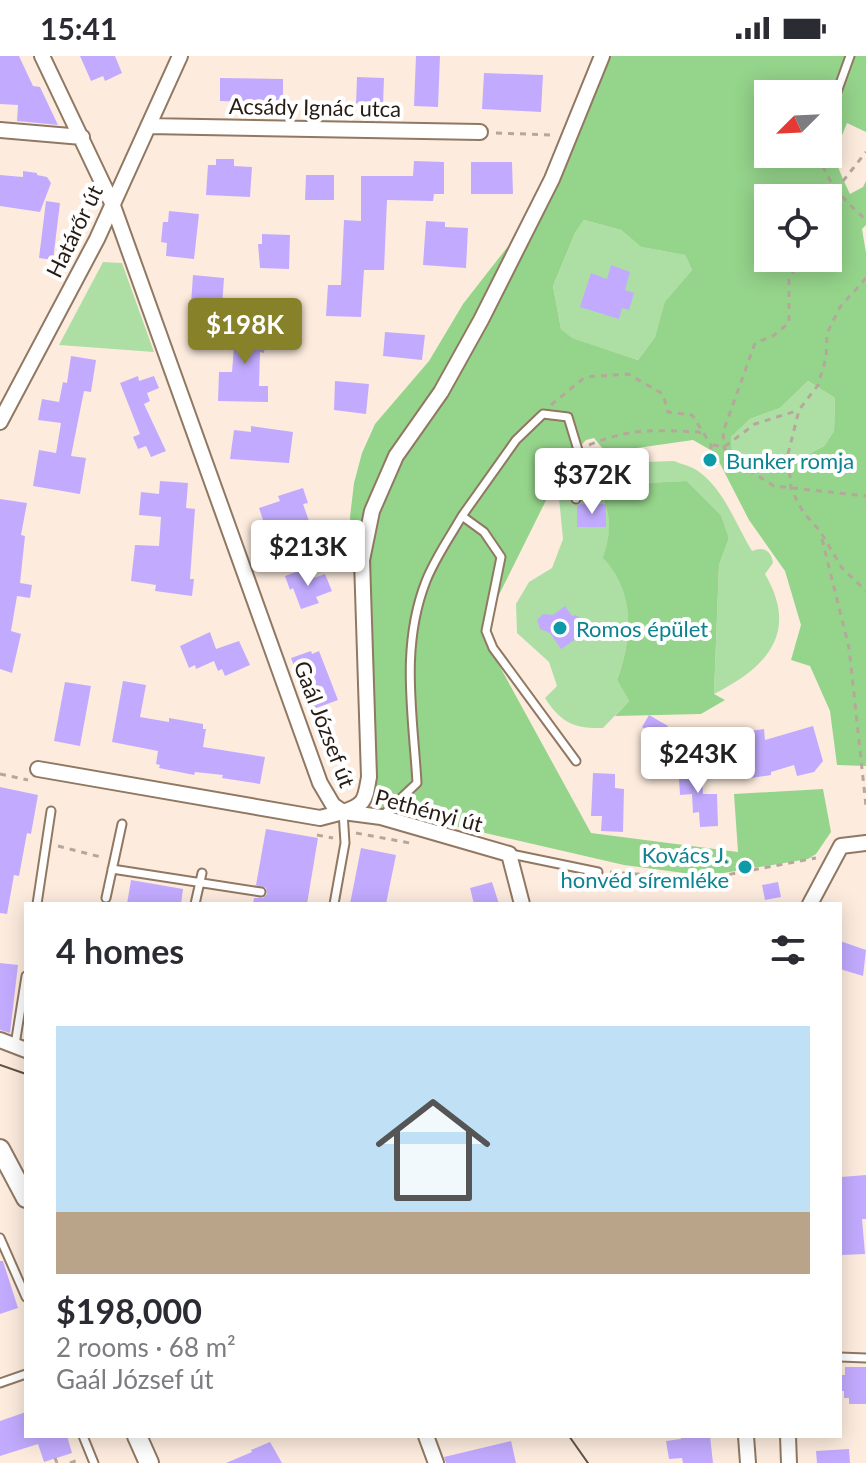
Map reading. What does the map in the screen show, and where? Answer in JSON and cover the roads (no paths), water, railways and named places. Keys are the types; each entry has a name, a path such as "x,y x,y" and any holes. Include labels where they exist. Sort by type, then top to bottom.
{"street":[{"name":"Gaál József út","path":"42,56 112,203 320,783 333,805 343,812 358,807 366,798 369,777 362,560 372,511 396,456 441,392 481,320 552,179 602,56"},
{"name":"Határőr út","path":"0,422 97,239 180,56"},
{"name":"Acsády Ignác utca","path":"148,126 480,132"},
{"path":"0,130 82,137"},
{"name":"Pethényi út","path":"38,769 320,818 343,812 381,817 509,854"},
{"path":"811,902 841,846 866,843"},
{"path":"509,854 521,902"},
{"path":"0,1040 20,1048"},
{"path":"0,1149 24,1194"},
{"path":"138,1438 149,1463"},
{"path":"427,1438 436,1463"},
{"path":"746,1438 748,1463"},
{"path":"788,1438 789,1463"}],"lane":[{"path":"841,80 850,56"},
{"path":"381,817 417,783 408,669 412,627 427,579 462,516 516,440 543,414 568,417 578,450 576,499"},
{"path":"462,516 484,532 501,557 486,631 493,648 576,761"},
{"path":"37,902 51,811"},
{"path":"334,902 345,843 343,812"},
{"path":"106,898 122,824"},
{"name":"Pethényi út","path":"509,854 598,872"},
{"path":"113,865 156,876 261,892"},
{"path":"156,876 160,866"},
{"path":"195,902 202,873"},
{"path":"20,1048 24,1000"},
{"path":"1,1243 24,1293"},
{"path":"842,1357 866,1358"},
{"path":"0,1383 24,1375"},
{"path":"84,1438 94,1463"}],"tram line":[{"path":"0,1065 24,1073"},
{"path":"570,1438 588,1463"}],"place":[{"name":"Bunker romja","path":"710,460"},
{"name":"Romos épület","path":"560,628"},
{"name":"Kovács J. honvéd síremléke","path":"745,867"}]}
